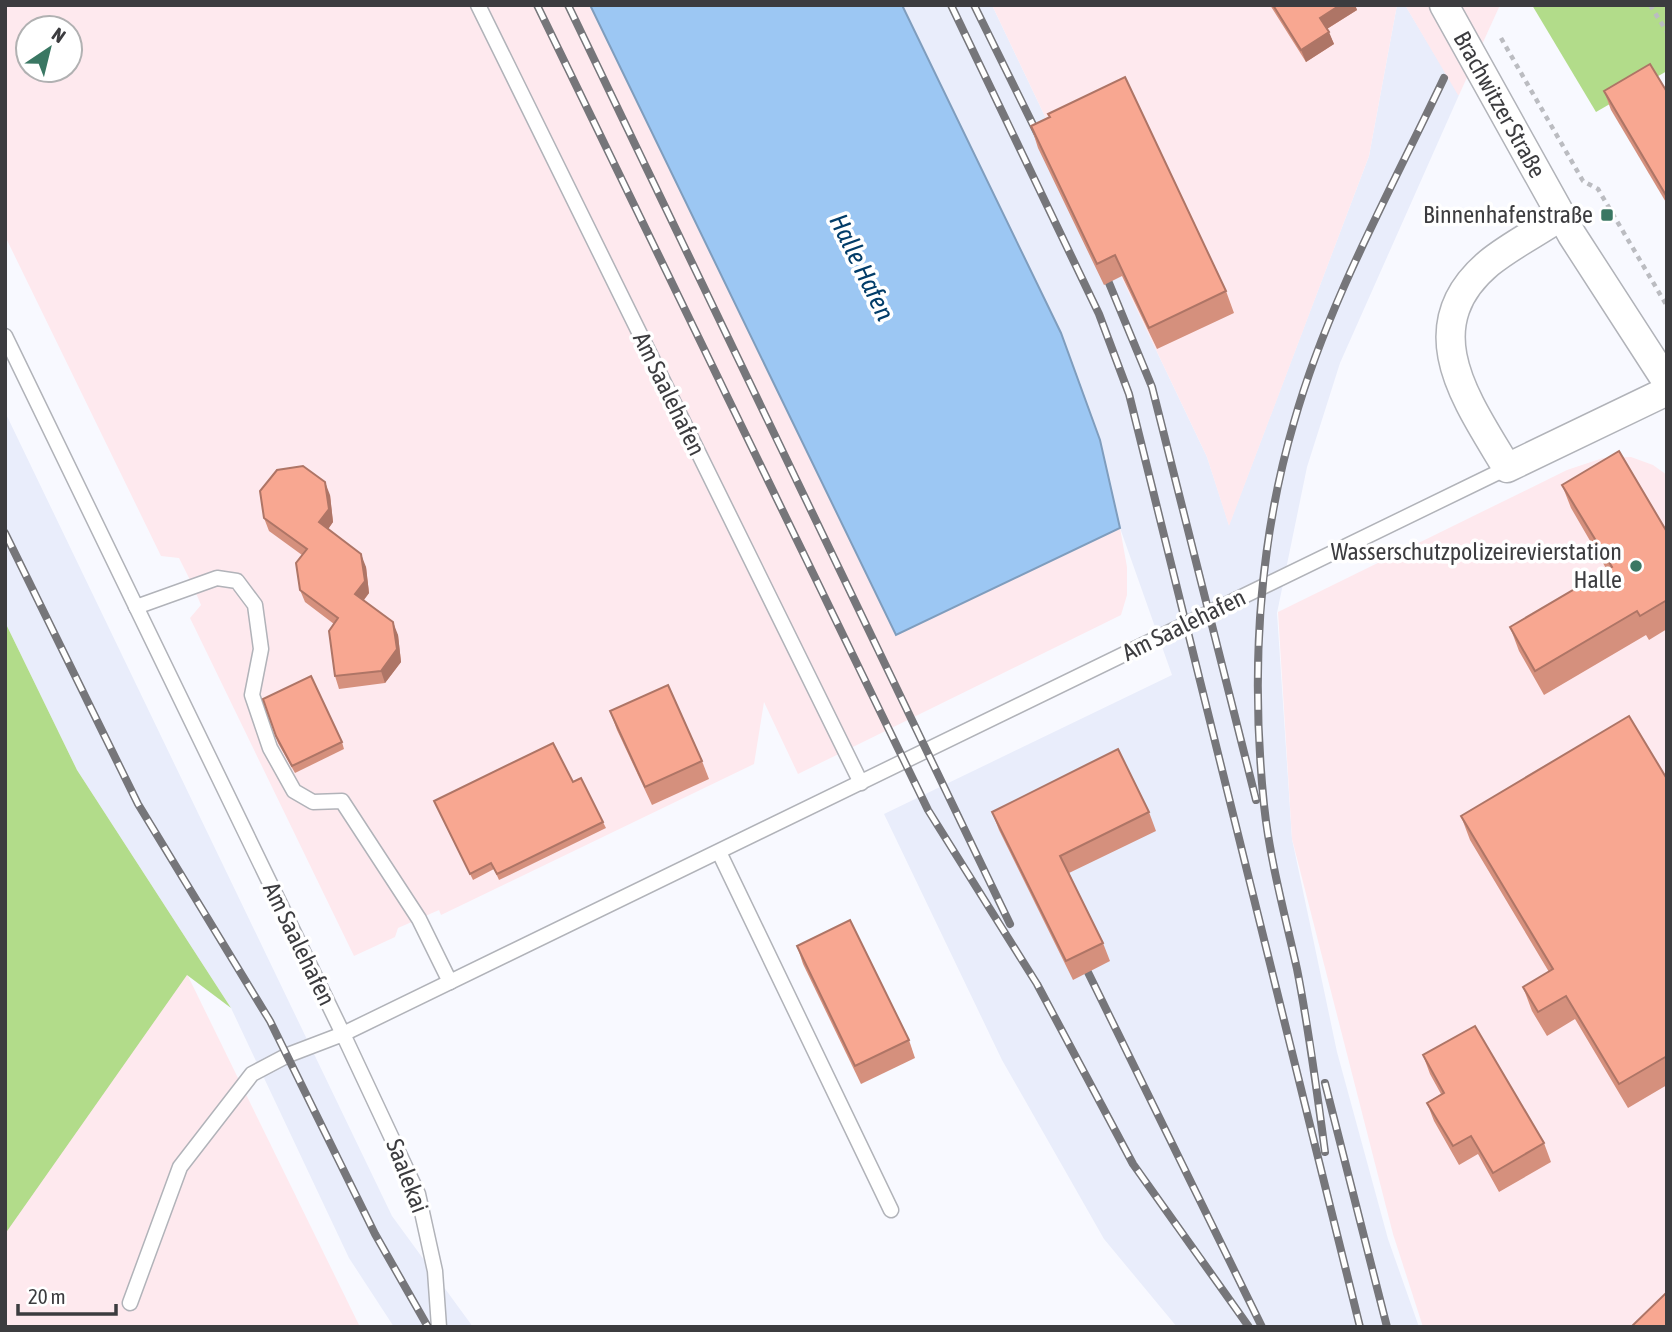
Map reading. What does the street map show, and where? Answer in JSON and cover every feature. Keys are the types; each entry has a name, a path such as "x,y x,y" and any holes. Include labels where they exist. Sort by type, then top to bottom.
{"street":[{"name":"Brachwitzer Straße","path":"1444,5 1561,216 1667,382"},
{"path":"1561,216 1490,263 1472,281 1458,304 1451,332 1450,357 1458,380 1468,403 1507,468 1667,391"}],"lane":[{"name":"Am Saalehafen","path":"478,5 861,783"},
{"name":"Am Saalehafen","path":"5,336 343,1034 1507,468"},
{"path":"136,607 217,578 237,581 255,605 261,649 252,695 270,748 294,791 313,802 342,801 419,919 450,982"},
{"path":"719,852 891,1210"},
{"path":"130,1303 180,1167 252,1074 288,1055 343,1034"},
{"name":"Saalekai","path":"343,1034 418,1194 435,1271 439,1327"}],"path":[{"path":"1650,5 1667,32"},
{"path":"1495,29 1583,181 1598,189 1667,306"}],"shaded area":[{"path":"5,5 590,5 896,635 1120,528 1127,567 1127,595 1121,615 798,774 764,702 754,764 441,915 439,910 398,928 395,937 354,956 190,618 201,605 193,586 179,558 161,556 5,236"},
{"path":"902,5 992,5 1207,457 1229,525 1369,156 1397,5 1405,5 1459,95 1340,363 1307,467 1277,613 1292,839 1337,1052 1388,1239 1419,1327 1177,1327 1104,1239 1002,1060 884,814 1172,675 1120,528 1100,440 1061,333"},
{"path":"992,5 1397,5 1369,156 1229,526 1207,457"},
{"path":"1405,5 1500,5 1459,95 1458,95"},
{"path":"5,412 392,1216 473,1327 394,1327 349,1258 231,1008 77,770 5,622"},
{"path":"1631,457 1653,465 1667,475 1667,1327 1423,1327 1393,1234 1292,839 1278,612 1567,470 1603,458"},
{"path":"187,974 360,1327 5,1327 5,1224"}],"green space":[{"path":"1532,5 1667,5 1667,71 1596,112"},
{"path":"5,622 77,770 231,1008 187,975 5,1234"}],"water":[{"name":"Halle Hafen","path":"590,5 902,5 1061,333 1100,440 1120,528 896,635"}],"building":[{"path":"1273,5 1340,5 1320,18 1329,32 1301,50"},
{"path":"1650,64 1667,92 1667,197 1604,91"},
{"path":"1125,77 1226,291 1149,328 1115,255 1097,264 1031,126 1050,117 1048,114"},
{"name":"Wasserschutzpolizeirevierstation Halle","path":"1619,451 1667,532 1667,600 1640,616 1637,611 1535,671 1510,627 1612,567 1562,485"},
{"path":"303,466 325,482 329,509 319,522 361,554 365,581 355,594 393,622 397,649 381,671 335,676 329,631 338,618 300,590 296,563 307,549 264,518 260,491 277,470"},
{"path":"311,676 342,742 292,766 276,736 263,699"},
{"path":"668,685 702,761 645,787 610,711"},
{"path":"1629,716 1667,779 1667,1056 1619,1084 1566,996 1538,1012 1523,987 1553,969 1461,816"},
{"path":"553,743 573,782 581,778 603,822 497,874 491,863 470,874 434,801"},
{"path":"1118,749 1149,812 1060,856 1103,943 1066,961 992,812"},
{"path":"850,920 909,1040 855,1066 797,946"},
{"path":"1475,1026 1544,1143 1493,1173 1471,1136 1453,1146 1427,1103 1444,1093 1423,1055"},
{"path":"1667,1292 1667,1327 1631,1327"}],"railway":[{"path":"537,5 928,810 1037,984 1133,1164 1249,1327"},
{"path":"568,5 1010,924"},
{"path":"951,5 1099,314 1129,394 1360,1327"},
{"path":"974,5 1042,143"},
{"path":"1325,1152 1297,969 1274,867 1264,805 1258,660 1265,563 1272,516 1294,422 1324,333 1362,247 1444,78"},
{"path":"1102,266 1152,387 1256,800"},
{"path":"5,533 138,804 270,1021 375,1234 428,1327"},
{"path":"1080,956 1262,1327"},
{"path":"1325,1083 1387,1327"}],"place":[{"name":"Binnenhafenstraße","path":"1607,215"},
{"name":"Wasserschutzpolizeirevierstation Halle","path":"1636,566"}]}
